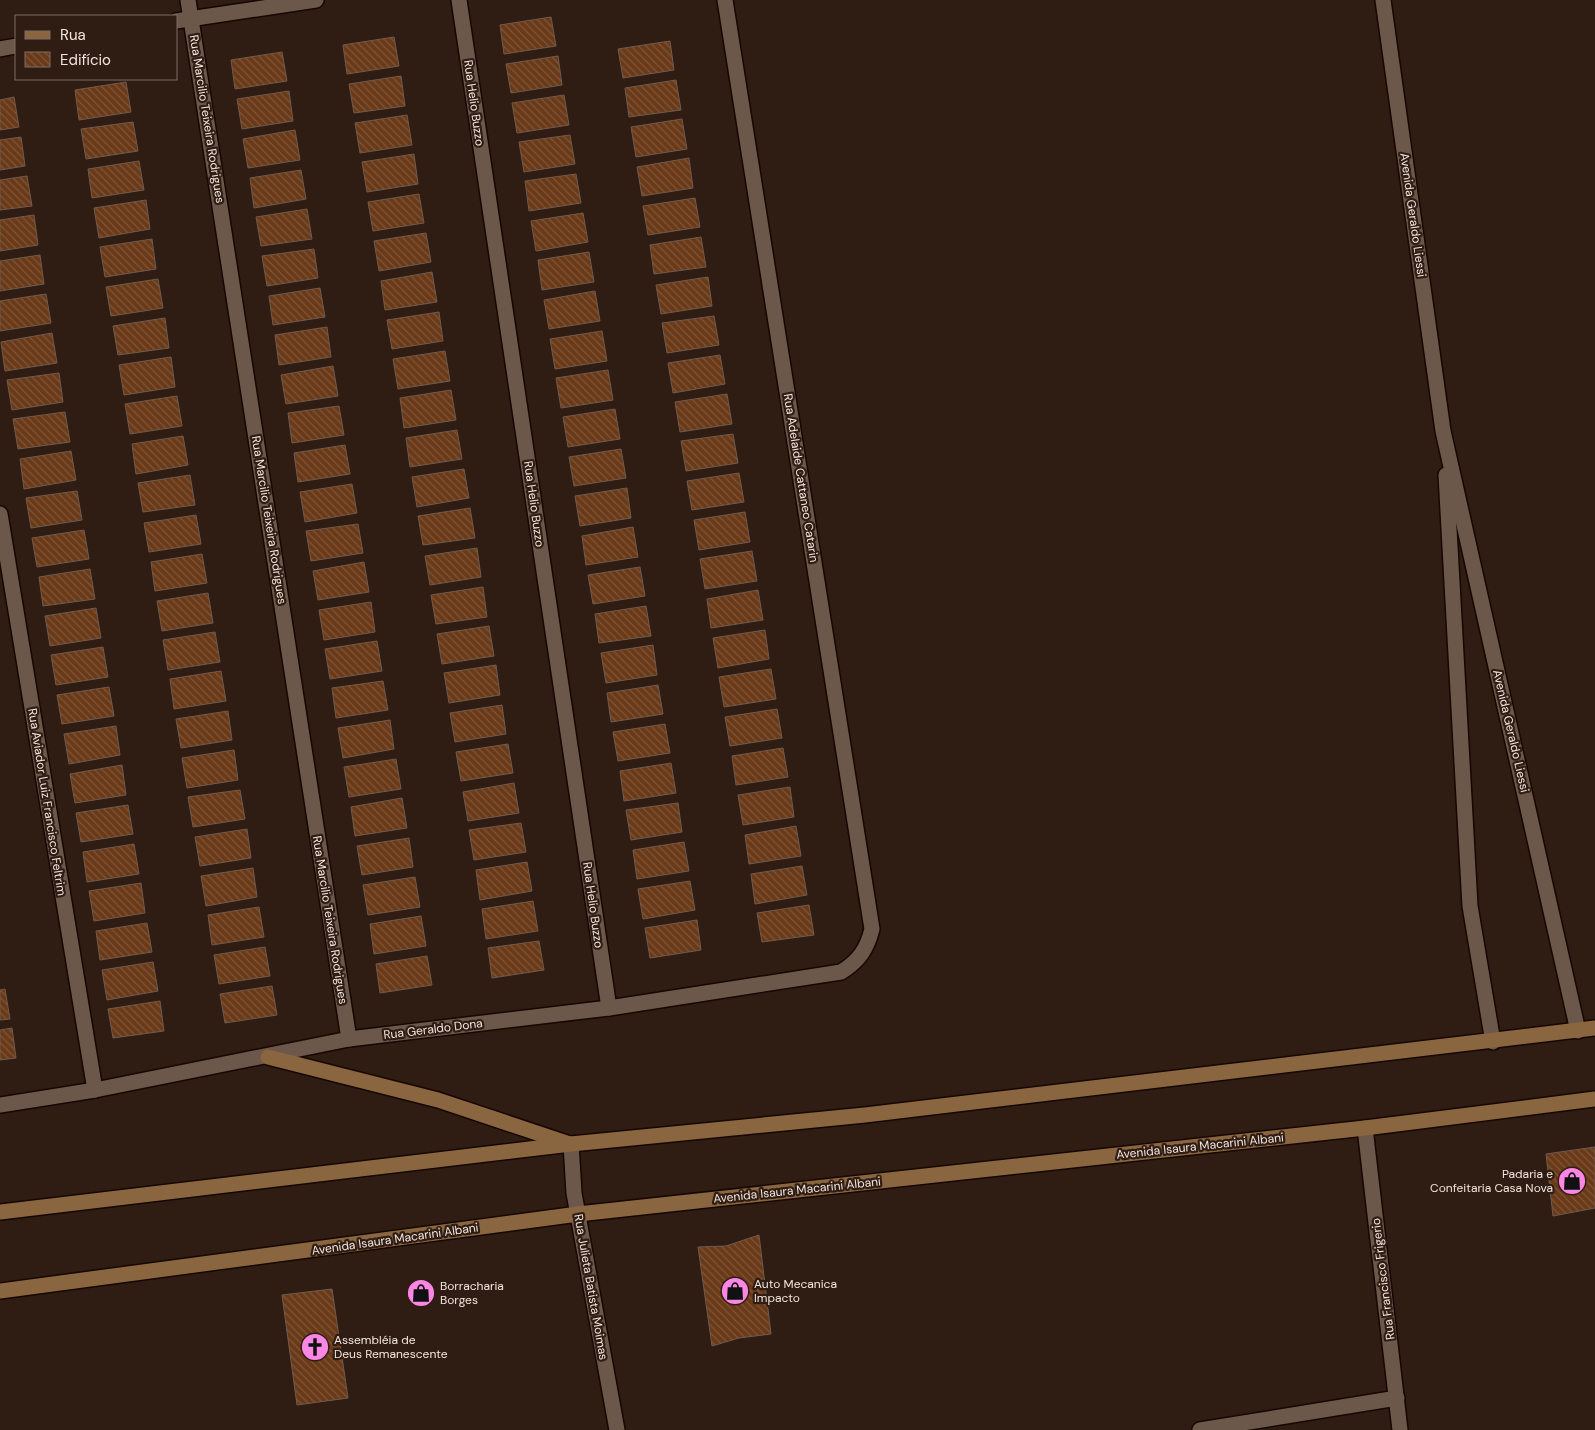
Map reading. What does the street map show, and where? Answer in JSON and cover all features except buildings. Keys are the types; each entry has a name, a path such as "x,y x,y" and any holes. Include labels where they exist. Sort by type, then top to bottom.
{"street":[{"name":"Rua Marcilio Teixeira Rodrigues","path":"188,0 184,19 349,1040"},
{"path":"184,19 316,0"},
{"name":"Rua Helio Buzzo","path":"459,0 608,1008"},
{"name":"Rua Adelaide Cattaneo Catarin","path":"725,0 872,929 862,954"},
{"name":"Avenida Geraldo Liessi","path":"1383,0 1443,431 1470,906 1493,1042"},
{"path":"0,48 15,46"},
{"name":"Avenida Geraldo Liessi","path":"1443,431 1578,1031"},
{"name":"Rua Aviador Luiz Francisco Feltrim","path":"0,514 95,1090"},
{"name":"Rua Geraldo Dona","path":"0,1105 95,1090 349,1040 608,1008 841,972 853,965 862,954"},
{"path":"0,1212 571,1144 866,1116 1493,1042 1595,1028"},
{"path":"268,1057 438,1100 571,1144"},
{"name":"Avenida Isaura Macarini Albani","path":"0,1290 578,1214 1365,1128 1595,1099"},
{"name":"Rua Francisco Frigerio","path":"1365,1128 1400,1430"},
{"name":"Rua Julieta Batista Moimas","path":"571,1144 574,1193 617,1430"},
{"path":"1200,1430 1397,1398"}],"place":[{"name":"Padaria e Confeitaria Casa Nova","path":"1572,1181"},
{"name":"Auto Mecanica Impacto","path":"735,1291"},
{"name":"Borracharia Borges","path":"421,1293"},
{"name":"Assembléia de Deus Remanescente","path":"315,1347"}]}
